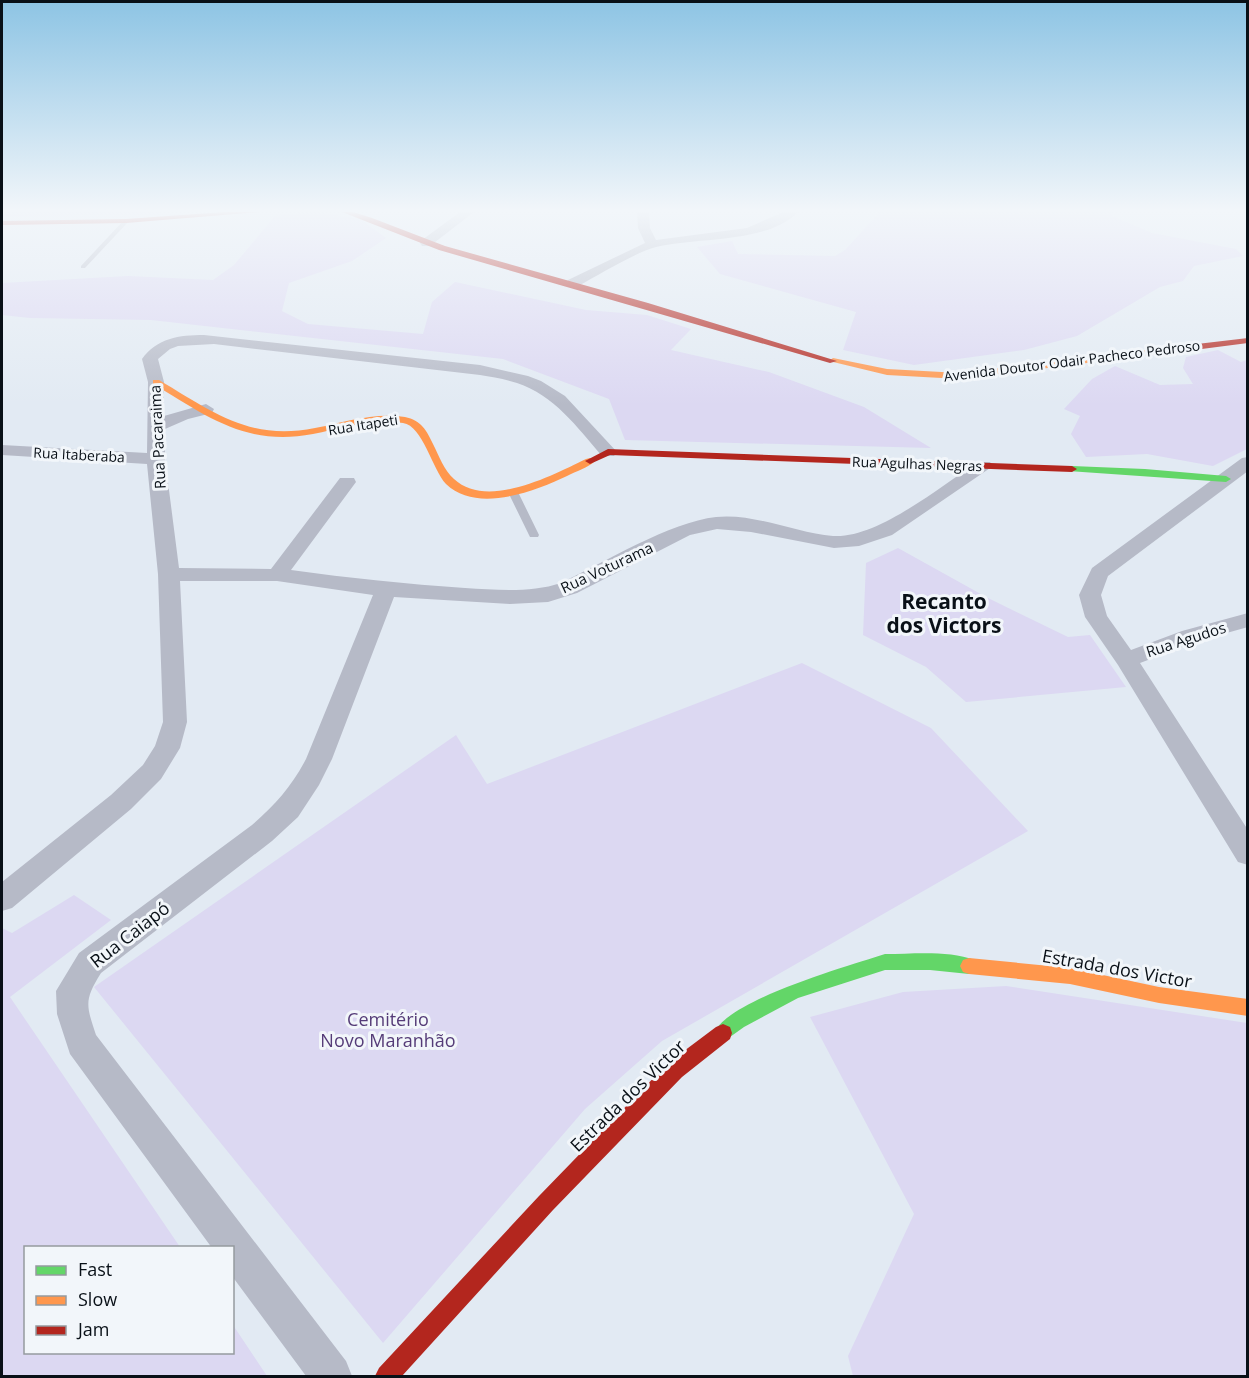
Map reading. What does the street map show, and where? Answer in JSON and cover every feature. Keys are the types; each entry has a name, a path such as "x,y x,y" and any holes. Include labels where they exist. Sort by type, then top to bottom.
{"street":[{"name":"Avenida Doutor Odair Pacheco Pedroso","path":"548,276 842,363 915,377 960,376 1248,340"},
{"path":"573,283 587,276"},
{"name":"Rua Pacaraima","path":"2,899 121,802 152,772 167,748 175,722 169,574 156,459 156,382 150,359 153,353 167,345 194,339 223,340 480,370 522,379 561,400 608,452"},
{"name":"Rua Itapeti","path":"156,382 241,428 268,435 323,431 389,418 409,419 418,425 443,472 453,484 464,492 476,494 513,492 582,465 608,452"},
{"path":"157,426 182,415 206,409"},
{"name":"Rua Itaberaba","path":"2,450 156,459"},
{"name":"Rua Agulhas Negras","path":"608,452 1145,472 1226,479"},
{"path":"1248,462 1099,573 1090,595 1096,617 1126,660 1248,854"},
{"name":"Rua Voturama","path":"169,574 278,575 387,590 510,597 548,596 569,588 683,531 717,523 752,526 834,542 859,540 885,531 984,466"},
{"path":"278,575 347,482"},
{"name":"Rua Caiapó","path":"233,1246 82,1043 73,1014 72,991 90,963 244,847 288,809 306,785 319,759 387,590"},
{"name":"Rua Agudos","path":"1126,660 1190,636 1248,620"},
{"name":"Estrada dos Victor","path":"387,1377 546,1203 675,1070 738,1021 793,991 885,962 930,962 1070,976 1159,995 1248,1008"},
{"name":"Rua Caiapó","path":"234,1247 331,1377"}],"lane":[{"path":"513,492 534,535"}],"green space":[{"path":"122,276 213,280 218,276 308,276 289,283 282,311 308,324 423,334 432,302 455,282 586,310 647,315 691,329 671,350 769,372 864,407 931,448 625,440 609,399 503,359 151,320 30,318 2,315 2,283"},
{"path":"728,276 1186,276 1183,281 1160,287 1077,336 1024,350 914,365 843,350 856,312"},
{"path":"1218,350 1241,362 1247,360 1247,449 1213,466 1147,454 1086,457 1071,434 1080,416 1064,409 1092,379 1115,366 1160,385 1193,384 1183,368 1186,357"},
{"path":"898,548 988,598 1068,637 1090,635 1126,687 966,702 926,667 863,635 866,563"},
{"name":"Cemitério Novo Maranhão","path":"802,663 931,728 1028,831 662,1041 585,1109 383,1343 94,987 456,735 487,784"},
{"path":"74,895 111,920 10,997 179,1246 24,1246 24,1354 234,1354 234,1326 267,1376 2,1376 2,928 12,933"},
{"path":"1006,986 1247,1023 1247,1376 853,1376 848,1356 914,1214 810,1017 903,992"}],"traffic: fast":[{"path":"1072,469 1226,479"},
{"path":"723,1033 738,1021 793,991 885,962 930,962 969,966"}],"traffic: slow":[{"path":"833,361 887,372 960,376 1163,351"},
{"path":"156,382 218,418 251,431 268,434 285,435 377,419 411,421 421,430 445,476 453,484 468,492 484,495 502,494 522,489 559,476 590,461"},
{"path":"969,966 1070,976 1159,995 1248,1008"}],"traffic: jam":[{"path":"543,276 833,361"},
{"path":"1163,351 1248,340"},
{"path":"590,461 608,452 1072,469"},
{"path":"387,1376 546,1203 675,1070 723,1033"}],"district":[{"name":"Recanto dos Victors","path":"944,614"}]}
